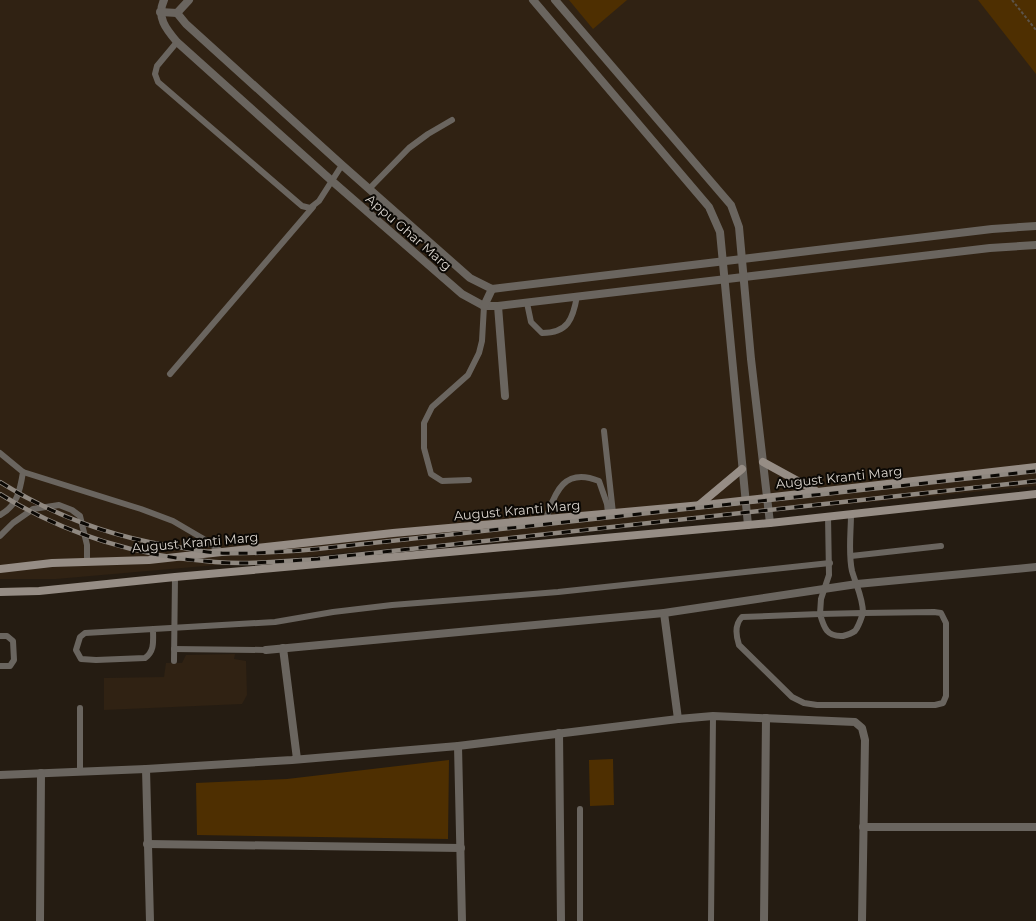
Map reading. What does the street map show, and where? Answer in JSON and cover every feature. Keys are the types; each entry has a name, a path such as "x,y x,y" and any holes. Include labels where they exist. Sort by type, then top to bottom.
{"main road":[{"path":"763,462 816,491"},
{"name":"August Kranti Marg","path":"0,569 52,563 149,560 393,533 699,505 1036,466"},
{"path":"699,505 742,469"},
{"path":"0,592 39,591 175,577 770,523 1036,494"}],"street":[{"path":"164,0 160,12 177,13 189,0"},
{"path":"533,0 709,207 720,232 748,525"},
{"path":"555,0 731,205 739,227 751,358 770,523"},
{"name":"Appu Ghar Marg","path":"160,12 167,30 177,42 332,181 462,294 484,306 527,303 990,248 1036,245"},
{"name":"Appu Ghar Marg","path":"177,13 186,24 368,189 470,278 492,289"},
{"path":"484,306 492,289 723,260 992,229 1036,226"},
{"path":"498,306 506,396"},
{"path":"266,650 664,613 857,584 1036,567"},
{"path":"664,613 678,719"},
{"path":"283,648 297,759"},
{"path":"0,774 146,769 458,746 713,716 855,722 862,728 865,740 862,921"},
{"path":"764,921 766,718"},
{"path":"559,733 561,921"},
{"path":"458,746 462,921"},
{"path":"146,769 150,921"},
{"path":"40,921 41,773"},
{"path":"863,827 1036,827"},
{"path":"147,844 461,848"}],"lane":[{"path":"177,42 156,66 155,74 158,82 302,206 310,208 314,206"},
{"path":"368,189 409,148 428,134 452,120"},
{"path":"170,374 319,201 342,166"},
{"path":"527,303 531,322 542,332 554,333 565,326 574,314 577,296"},
{"path":"469,480 442,480 430,474 424,448 424,423 432,407 468,375 480,353 484,306"},
{"path":"604,431 610,513"},
{"path":"0,453 22,472 140,509 173,521 222,552"},
{"path":"0,516 8,511 15,502 21,486 22,472"},
{"path":"546,519 551,503 560,487 569,479 580,476 589,477 600,481 610,513"},
{"path":"0,536 33,509 59,505 72,510 80,516 87,545 87,562"},
{"path":"828,516 830,563 826,588 821,599 820,614 823,625 827,631 832,635 840,636 848,635 854,631 863,613 863,605 852,570 851,514"},
{"path":"851,556 941,546"},
{"path":"153,630 153,649 145,658 96,660 81,659 76,650 80,637 85,633 275,622 333,612 392,605 558,592 830,563"},
{"path":"174,661 175,577"},
{"path":"863,613 941,613 946,623 946,696 943,703 939,705 825,705 804,703 792,697 748,654 736,638 737,624 739,619 744,616 863,613"},
{"path":"0,636 7,636 13,641 14,660 10,666 0,666"},
{"path":"174,649 266,650"},
{"path":"80,708 80,771"},
{"path":"711,921 713,716"},
{"path":"580,809 580,921"}],"path":[{"path":"1012,0 1036,30"}],"shaded area":[{"path":"0,0 1036,0 1036,486 239,563 56,579 0,579"},
{"path":"569,0 627,0 593,29"},
{"path":"978,0 1036,0 1036,74"},
{"path":"235,654 234,659 246,661 247,695 242,704 104,710 104,678 164,677 166,663 182,663 186,655"},
{"path":"613,759 614,805 590,806 589,760"},
{"path":"449,760 448,839 197,835 196,783 287,779"}],"railway":[{"path":"0,482 43,506 111,533 159,544 200,551 242,553 317,549 1036,471"},
{"path":"0,494 50,521 76,532 130,549 187,559 241,563 318,559 1036,481"}]}
